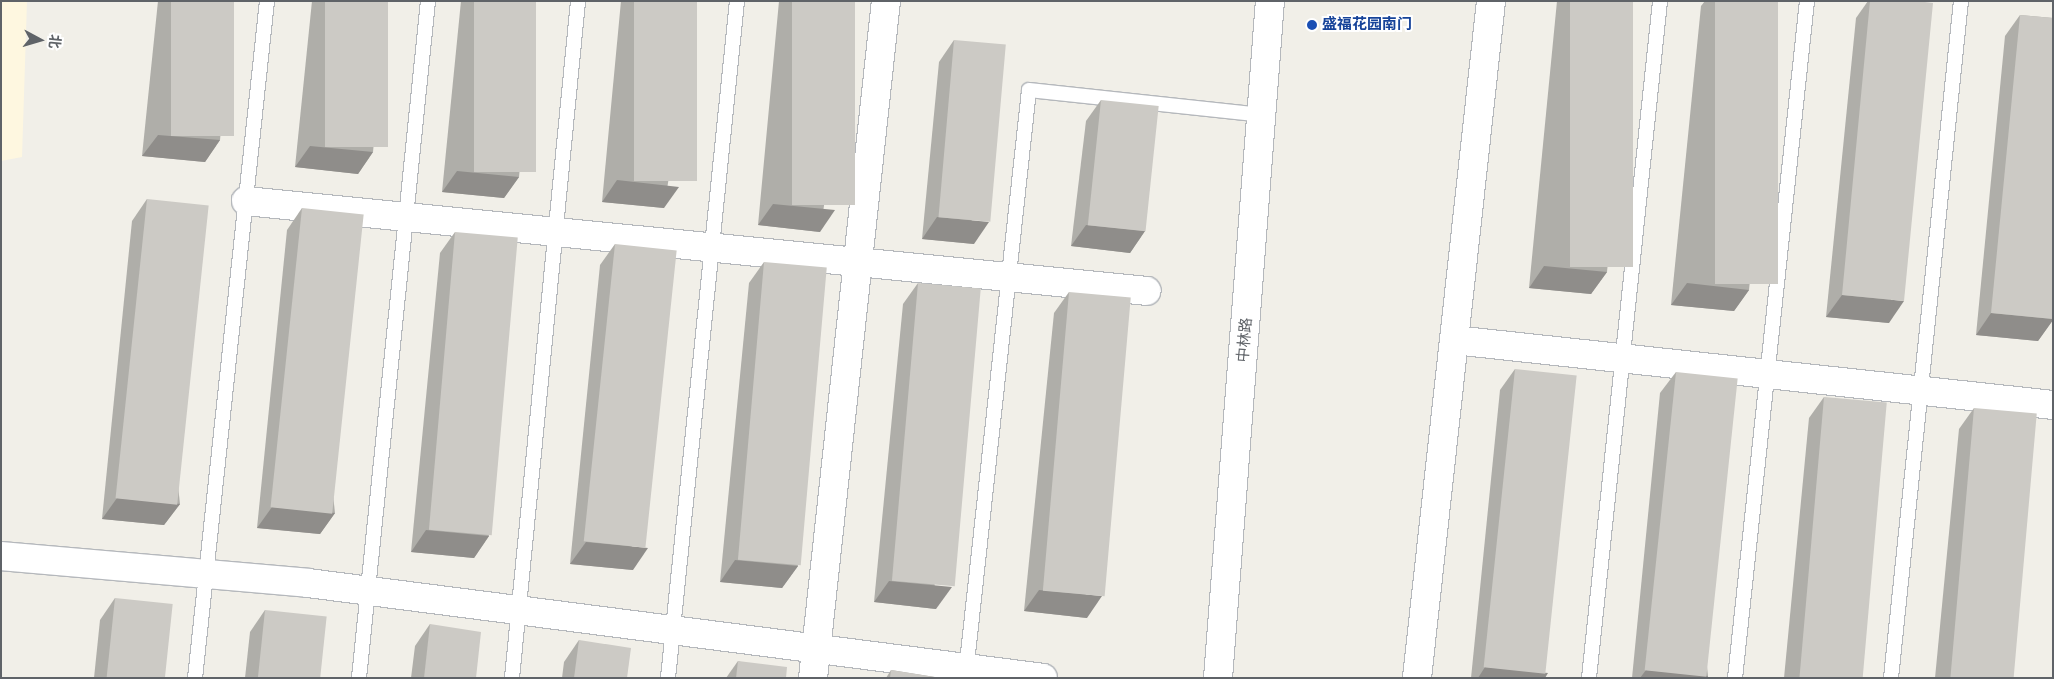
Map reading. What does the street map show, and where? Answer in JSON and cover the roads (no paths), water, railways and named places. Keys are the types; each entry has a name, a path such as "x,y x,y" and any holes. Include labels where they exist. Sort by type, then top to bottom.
{"street":[{"path":"813,678 886,1"},
{"name":"中林路","path":"1218,678 1270,1"},
{"path":"1417,678 1491,1"},
{"path":"246,201 1147,291"},
{"path":"1454,340 2053,405"},
{"path":"1,556 206,574 368,591 816,648 966,673 1043,678"}],"lane":[{"path":"195,678 267,1"},
{"path":"359,678 428,1"},
{"path":"512,678 578,1"},
{"path":"668,678 737,1"},
{"path":"1589,678 1660,1"},
{"path":"1735,678 1807,1"},
{"path":"1892,678 1961,1"},
{"path":"966,673 1029,90 1262,115"}],"place":[{"name":"盛福花园南门","path":"1312,25"}]}
